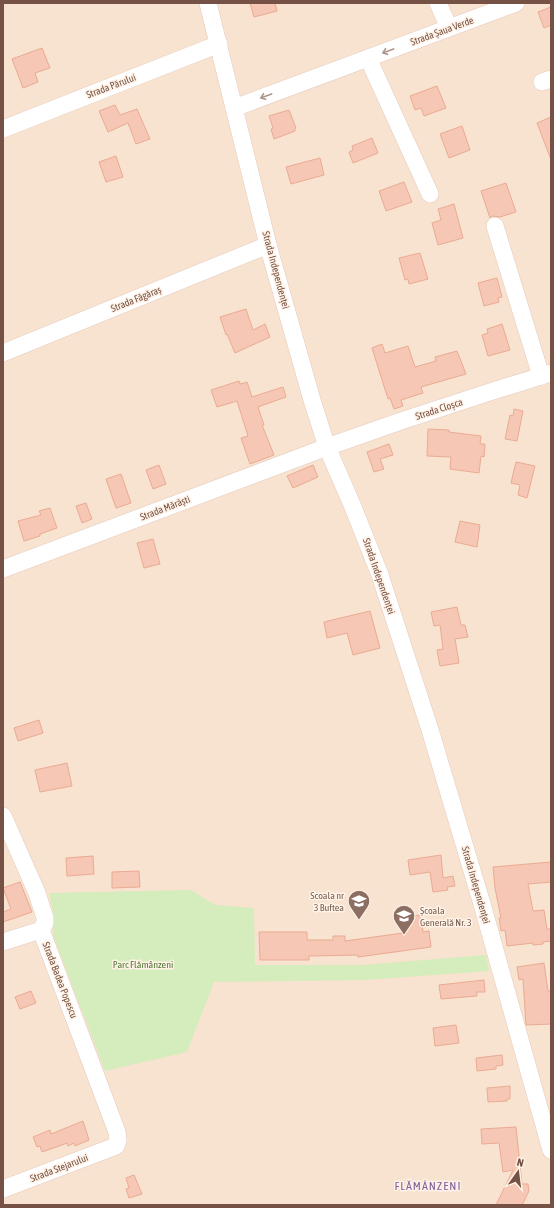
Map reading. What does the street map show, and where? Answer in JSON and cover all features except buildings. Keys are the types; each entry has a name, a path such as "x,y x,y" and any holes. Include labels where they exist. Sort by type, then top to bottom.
{"street":[{"name":"Strada Independenței","path":"208,3 268,245 312,400 327,447 380,575 428,725 482,904 551,1150"},
{"path":"438,3 448,28"},
{"name":"Strada Șaua Verde","path":"234,108 516,3"},
{"name":"Strada Părului","path":"3,128 218,44"},
{"path":"368,58 430,194"},
{"path":"494,226 546,375"},
{"name":"Strada Făgăraș","path":"3,354 268,245"},
{"name":"Strada Cloșca","path":"327,447 398,422 546,375"},
{"name":"Strada Mărăști","path":"3,569 327,447"},
{"name":"Strada Badea Popescu","path":"3,816 43,908 45,923 41,930 117,1132 118,1140 116,1146"},
{"path":"3,942 41,930"},
{"name":"Strada Stejarului","path":"3,1189 116,1146"}],"shaded area":[{"path":"3,3 551,3 551,1205 3,1205"}],"green space":[{"name":"Parc Flămânzeni","path":"191,890 215,905 254,908 255,965 363,965 486,955 489,971 365,980 214,982 187,1052 105,1071 53,935 54,915 49,893"}],"place":[{"name":"Scoala nr 3 Buftea","path":"359,920"},
{"name":"Școala Generală Nr. 3","path":"404,936"}],"district":[{"name":"FLĂMÂNZENI","path":"428,1186"}]}
